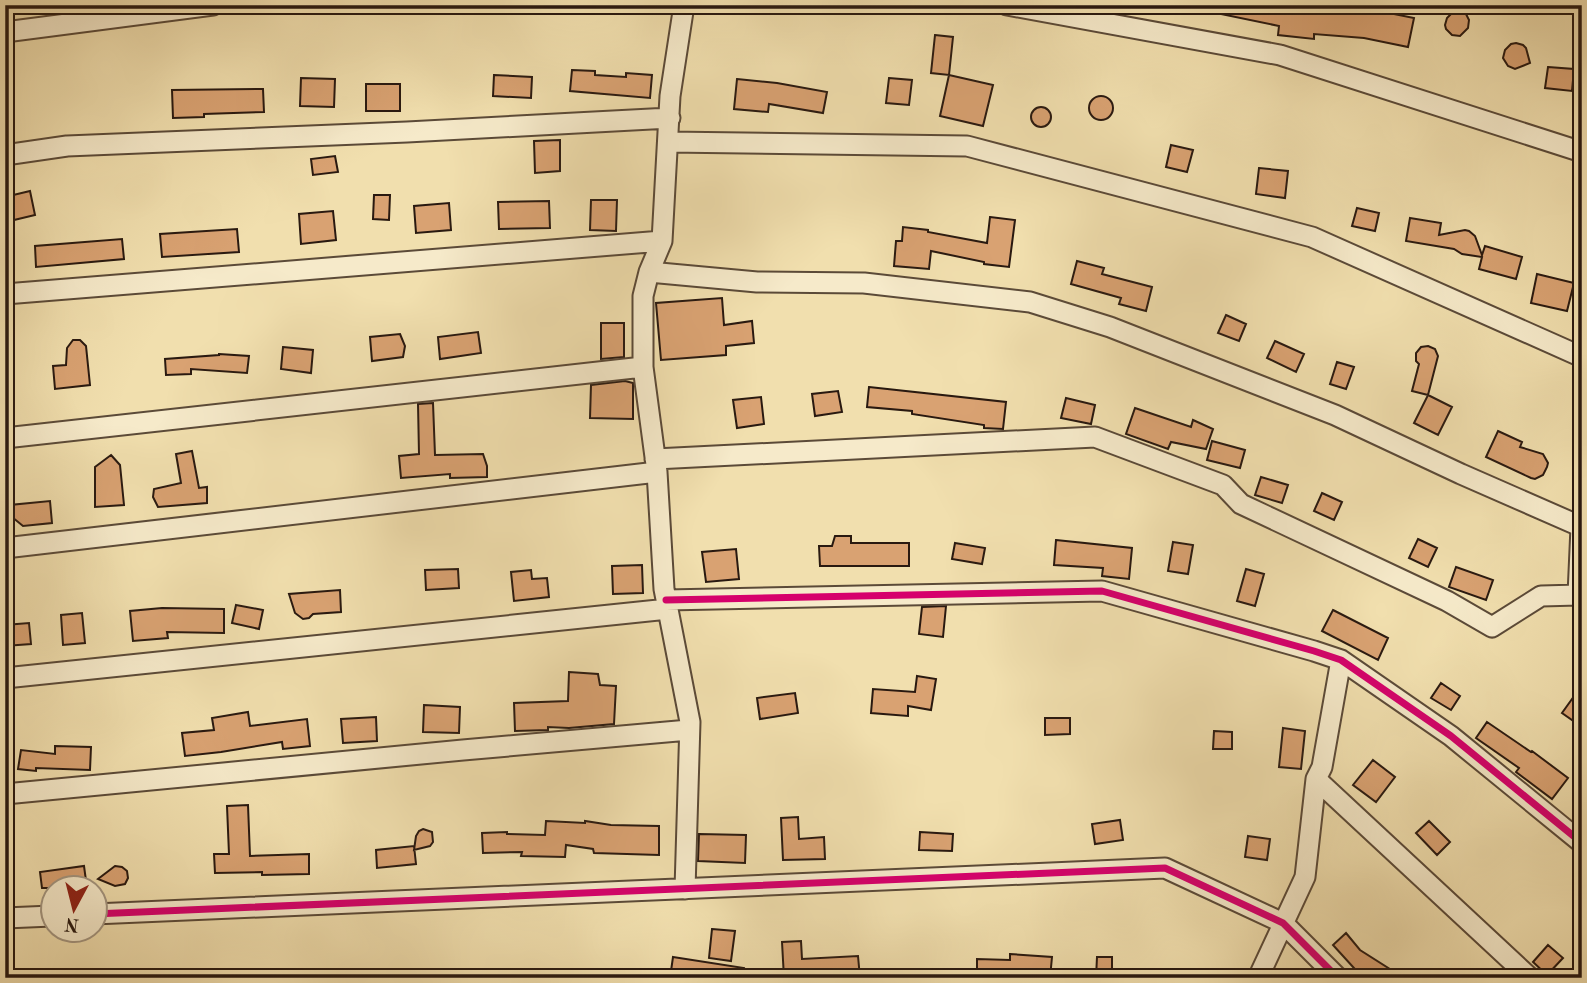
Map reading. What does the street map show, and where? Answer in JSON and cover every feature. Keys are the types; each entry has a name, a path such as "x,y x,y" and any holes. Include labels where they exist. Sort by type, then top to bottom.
{"street":[{"path":"5,32 213,5"},
{"path":"684,5 670,96 662,240 643,296 643,367 656,465 664,589 690,722 685,889"},
{"path":"1007,5 1280,55 1582,152"},
{"path":"5,155 67,146 670,118"},
{"path":"668,142 967,146 1312,237 1582,357"},
{"path":"5,294 662,240"},
{"path":"5,548 656,465 1095,437 1223,485 1241,504 1447,601 1492,627 1541,596 1580,596 1582,527 1335,415 1110,327 1030,302 864,283 757,282 649,272"},
{"path":"5,438 643,367"},
{"path":"5,678 667,605 1102,591 1341,660 1451,736 1582,843"},
{"path":"1258,978 1305,877 1316,779 1322,767 1341,660"},
{"path":"5,794 689,730"},
{"path":"1316,779 1530,978"},
{"path":"108,913 1165,868 1283,923 1338,978"},
{"path":"5,918 38,917"}],"building":[{"path":"1217,5 1376,5 1374,10 1414,18 1408,47 1364,38 1314,34 1314,39 1278,35 1279,26 1216,13"},
{"path":"1464,10 1469,20 1468,28 1460,36 1452,35 1446,29 1447,18 1453,12"},
{"path":"935,35 953,37 949,75 931,73"},
{"path":"1516,43 1526,48 1530,63 1515,69 1508,66 1503,58 1505,50"},
{"path":"1548,67 1574,69 1572,91 1545,88"},
{"path":"572,70 626,77 626,73 652,75 650,98 570,91"},
{"path":"494,75 532,77 531,98 493,96"},
{"path":"949,75 993,85 983,126 940,116"},
{"path":"301,78 335,79 334,107 300,106"},
{"path":"889,78 912,80 909,105 886,103"},
{"path":"737,79 827,92 823,113 769,104 768,112 734,109"},
{"path":"366,84 400,84 400,111 366,111"},
{"path":"263,89 264,112 173,118 172,90"},
{"path":"1101,96 1110,99 1113,108 1110,117 1101,120 1092,117 1089,108 1092,99"},
{"path":"1041,107 1048,110 1051,117 1048,124 1041,127 1034,124 1031,117 1034,110"},
{"path":"560,140 560,171 535,173 534,141"},
{"path":"1171,145 1193,150 1187,172 1166,167"},
{"path":"335,156 338,172 313,175 311,159"},
{"path":"1259,168 1288,171 1285,198 1256,194"},
{"path":"30,191 35,215 14,220 9,196"},
{"path":"374,195 390,195 389,220 373,219"},
{"path":"591,200 617,200 616,231 590,230"},
{"path":"549,201 550,228 499,229 498,202"},
{"path":"449,203 451,230 416,233 414,206"},
{"path":"1357,208 1379,213 1375,231 1352,226"},
{"path":"333,211 336,240 301,244 299,214"},
{"path":"990,217 1015,220 1009,267 931,251 929,269 894,266 896,241 902,241 903,227 987,243"},
{"path":"1410,218 1441,223 1439,235 1469,231 1475,236 1482,255 1485,246 1522,257 1516,279 1479,269 1482,257 1406,241"},
{"path":"237,229 239,252 162,257 160,234"},
{"path":"122,239 124,259 36,267 35,246"},
{"path":"1077,261 1104,268 1102,274 1152,287 1146,311 1119,304 1121,298 1071,284"},
{"path":"1537,274 1574,283 1567,311 1531,303"},
{"path":"722,298 724,325 752,321 754,343 726,346 726,355 661,360 656,303"},
{"path":"1226,315 1246,324 1239,341 1218,333"},
{"path":"601,323 624,323 624,357 601,359"},
{"path":"478,332 481,353 440,359 438,337"},
{"path":"400,334 405,346 403,357 372,361 370,337"},
{"path":"73,340 80,340 86,346 90,385 55,389 53,366 66,365 67,348"},
{"path":"1275,341 1304,354 1296,372 1267,358"},
{"path":"283,347 313,350 311,373 281,369"},
{"path":"1421,347 1435,349 1438,356 1428,395 1412,391 1419,364 1416,361 1416,353"},
{"path":"219,354 249,356 247,373 191,369 191,374 166,375 165,359"},
{"path":"1337,362 1354,367 1346,389 1330,384"},
{"path":"625,381 633,383 633,419 590,418 591,385"},
{"path":"869,387 1006,402 1003,429 984,428 984,425 912,414 912,411 867,407"},
{"path":"838,391 842,412 815,416 812,394"},
{"path":"1428,395 1452,407 1438,435 1414,423"},
{"path":"761,397 764,424 737,428 733,400"},
{"path":"1066,398 1095,405 1091,424 1061,418"},
{"path":"433,403 435,455 483,454 487,477 450,478 450,474 401,478 399,456 419,454 418,404"},
{"path":"1135,408 1191,427 1193,420 1213,429 1206,449 1171,442 1168,449 1126,434"},
{"path":"1498,431 1522,442 1520,447 1543,454 1548,463 1543,475 1531,478 1486,457"},
{"path":"1212,441 1245,450 1240,468 1207,460"},
{"path":"192,451 199,488 207,487 207,503 158,507 153,497 154,489 181,483 176,454"},
{"path":"111,455 120,465 124,505 95,507 95,467"},
{"path":"1261,477 1288,485 1282,503 1255,495"},
{"path":"1322,493 1342,502 1334,520 1314,511"},
{"path":"50,501 52,523 23,526 12,517 10,505"},
{"path":"835,536 851,536 851,543 909,543 909,566 820,566 819,546 832,546"},
{"path":"1418,539 1437,548 1428,567 1409,558"},
{"path":"1056,540 1132,548 1129,579 1102,576 1103,568 1054,565"},
{"path":"1173,542 1193,545 1188,574 1168,571"},
{"path":"955,543 985,548 982,564 952,559"},
{"path":"736,549 739,579 706,582 702,552"},
{"path":"642,565 643,593 613,594 612,566"},
{"path":"1456,567 1493,580 1486,600 1449,587"},
{"path":"458,569 459,588 426,590 425,570"},
{"path":"1246,569 1264,574 1255,606 1237,601"},
{"path":"531,570 532,579 547,578 549,597 514,601 511,572"},
{"path":"340,590 341,612 313,614 303,619 295,613 289,594"},
{"path":"236,605 263,610 259,629 232,623"},
{"path":"946,606 943,637 919,634 922,607"},
{"path":"162,608 224,609 224,633 167,632 168,638 133,641 130,611"},
{"path":"1333,610 1388,638 1378,660 1322,631"},
{"path":"82,613 85,643 63,645 61,615"},
{"path":"29,623 31,644 5,646 5,625"},
{"path":"569,672 598,674 600,685 616,686 614,724 515,731 514,703 568,701"},
{"path":"917,676 936,679 931,710 908,706 908,716 871,713 873,689 915,692"},
{"path":"1441,683 1460,696 1451,710 1431,698"},
{"path":"1582,685 1582,727 1562,713"},
{"path":"795,693 798,713 760,719 757,698"},
{"path":"424,705 460,707 459,733 423,732"},
{"path":"248,712 250,726 307,719 310,746 283,749 282,742 185,756 182,733 214,730 212,718"},
{"path":"376,717 377,741 343,743 341,719"},
{"path":"1045,718 1070,718 1070,734 1045,735"},
{"path":"1487,722 1568,778 1552,799 1516,772 1519,768 1476,738"},
{"path":"1283,728 1305,731 1301,769 1279,767"},
{"path":"1214,731 1232,732 1232,749 1213,749"},
{"path":"55,746 91,747 90,770 18,769 21,750 55,754"},
{"path":"1373,760 1395,777 1376,802 1353,785"},
{"path":"248,805 250,856 309,854 309,874 215,873 214,854 229,854 227,806"},
{"path":"798,817 799,839 824,837 825,859 783,860 781,818"},
{"path":"1120,820 1123,840 1095,844 1092,824"},
{"path":"546,821 659,826 659,855 594,853 593,849 566,845 565,857 521,856 522,852 483,853 482,833 545,835"},
{"path":"1429,821 1450,842 1437,855 1416,833"},
{"path":"423,829 432,832 433,842 430,846 414,850 416,836"},
{"path":"920,832 953,834 952,851 919,850"},
{"path":"699,834 746,835 745,863 698,861"},
{"path":"1248,836 1270,839 1267,860 1245,857"},
{"path":"414,846 416,864 377,868 376,850"},
{"path":"84,866 85,874 40,874"},
{"path":"115,866 122,867 127,871 128,878 125,884 115,886 108,883 108,874 105,874"},
{"path":"712,929 735,931 731,961 709,958"},
{"path":"1346,933 1360,950 1404,978 1363,978 1333,945"},
{"path":"801,941 802,959 858,956 860,978 784,978 782,942"},
{"path":"1548,945 1563,958 1547,975 1533,962"},
{"path":"1010,954 1052,957 1050,978 977,978 977,959 1010,960"},
{"path":"673,957 744,968 743,978 670,978"},
{"path":"1097,957 1112,957 1112,978 1096,978"}],"cycle path":[{"path":"666,600 1102,591 1341,660 1451,736 1582,843"},
{"path":"108,913 1165,868 1283,923 1338,978"}]}
